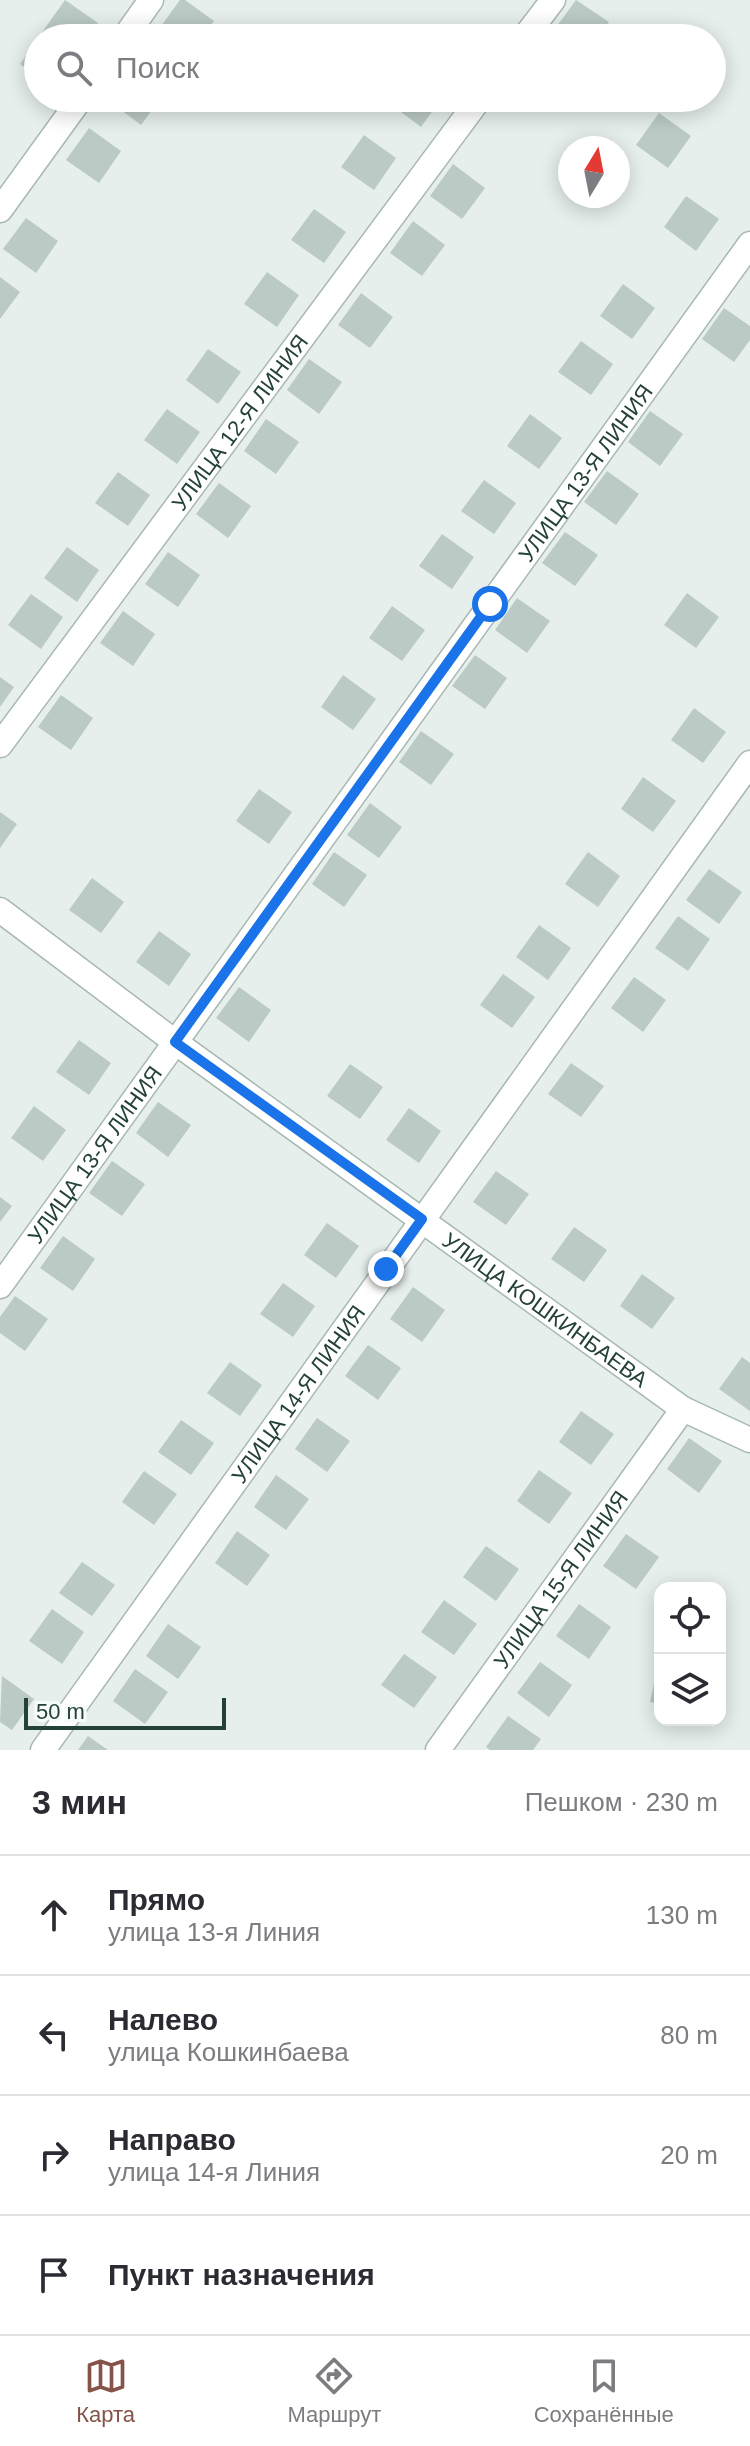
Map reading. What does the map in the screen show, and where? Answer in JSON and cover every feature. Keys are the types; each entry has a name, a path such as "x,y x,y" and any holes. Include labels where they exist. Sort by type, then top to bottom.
{"street":[{"path":"134,24 151,0"},
{"path":"535,24 553,0"},
{"path":"0,210 71,112"},
{"name":"УЛИЦА 12-Я ЛИНИЯ","path":"0,745 470,112"},
{"name":"УЛИЦА 13-Я ЛИНИЯ","path":"0,1286 750,244"},
{"name":"УЛИЦА 14-Я ЛИНИЯ","path":"43,1750 750,763"},
{"name":"УЛИЦА КОШКИНБАЕВА","path":"0,910 175,1042 683,1409 750,1440"},
{"name":"УЛИЦА 15-Я ЛИНИЯ","path":"438,1750 683,1409"}],"building":[{"path":"65,0 98,23 97,24 48,24"},
{"path":"180,0 185,0 214,21 212,24 163,24"},
{"path":"576,0 609,22 608,24 558,24"},
{"path":"124,112 151,112 141,125"},
{"path":"401,112 432,112 421,127"},
{"path":"659,113 691,136 668,168 636,145"},
{"path":"89,128 121,151 99,183 66,160"},
{"path":"364,135 396,158 374,190 341,167"},
{"path":"453,164 485,188 462,219 430,196"},
{"path":"686,196 719,219 696,251 664,227"},
{"path":"314,209 346,232 324,263 291,240"},
{"path":"26,218 58,241 36,273 3,249"},
{"path":"413,221 445,245 422,276 390,253"},
{"path":"267,272 299,295 277,327 244,304"},
{"path":"0,277 20,292 0,319"},
{"path":"623,284 655,308 632,339 600,316"},
{"path":"361,293 393,317 370,348 338,325"},
{"path":"724,308 750,326 750,340 734,362 702,339"},
{"path":"581,341 613,364 591,395 558,372"},
{"path":"208,349 241,372 218,404 186,380"},
{"path":"309,359 342,382 319,414 287,390"},
{"path":"167,409 200,432 177,464 144,440"},
{"path":"650,411 683,434 660,466 628,442"},
{"path":"530,414 562,438 539,469 507,446"},
{"path":"266,419 299,442 276,474 244,451"},
{"path":"607,471 639,494 616,525 584,502"},
{"path":"118,472 150,495 128,526 95,503"},
{"path":"484,480 516,503 494,534 461,511"},
{"path":"219,483 251,506 228,538 196,514"},
{"path":"565,532 598,555 575,586 542,563"},
{"path":"442,534 474,557 452,589 419,566"},
{"path":"67,547 99,570 77,602 44,578"},
{"path":"168,552 200,575 178,607 145,584"},
{"path":"687,593 719,617 696,648 664,625"},
{"path":"31,594 63,617 41,649 8,625"},
{"path":"517,598 550,621 527,653 495,630"},
{"path":"392,606 425,630 402,661 369,638"},
{"path":"123,611 155,634 133,666 100,643"},
{"path":"475,655 507,678 485,709 452,686"},
{"path":"343,675 376,699 353,730 321,707"},
{"path":"0,677 14,687 0,707"},
{"path":"61,695 93,718 71,750 38,727"},
{"path":"694,708 726,732 703,763 671,740"},
{"path":"421,731 454,754 431,785 399,762"},
{"path":"643,777 676,801 653,832 621,809"},
{"path":"259,789 292,812 269,844 236,821"},
{"path":"370,803 402,827 379,858 347,835"},
{"path":"0,812 17,824 0,848"},
{"path":"334,852 367,875 344,907 312,884"},
{"path":"588,852 620,876 598,907 565,884"},
{"path":"709,869 742,892 719,924 686,900"},
{"path":"92,878 124,902 101,933 69,910"},
{"path":"678,916 710,939 688,971 655,948"},
{"path":"539,925 571,948 548,980 516,957"},
{"path":"159,931 191,954 169,986 136,962"},
{"path":"503,974 535,997 512,1028 480,1005"},
{"path":"634,977 666,1000 643,1032 611,1008"},
{"path":"239,987 271,1010 249,1042 216,1018"},
{"path":"79,1040 111,1063 89,1095 56,1072"},
{"path":"571,1063 604,1086 581,1117 548,1094"},
{"path":"350,1064 383,1087 360,1119 327,1096"},
{"path":"158,1102 191,1125 168,1157 136,1133"},
{"path":"34,1106 66,1130 43,1161 11,1138"},
{"path":"409,1108 441,1131 419,1163 386,1140"},
{"path":"112,1161 145,1184 122,1216 89,1193"},
{"path":"496,1171 529,1194 506,1225 473,1202"},
{"path":"0,1197 12,1206 0,1222"},
{"path":"327,1223 359,1246 336,1278 304,1255"},
{"path":"574,1227 607,1250 584,1282 551,1259"},
{"path":"63,1236 95,1259 73,1291 40,1268"},
{"path":"642,1274 675,1298 652,1329 620,1306"},
{"path":"283,1283 315,1306 293,1337 260,1314"},
{"path":"413,1287 445,1310 422,1342 390,1319"},
{"path":"15,1296 48,1319 25,1351 0,1333 0,1317"},
{"path":"368,1345 401,1368 378,1400 345,1376"},
{"path":"742,1357 750,1363 750,1411 719,1389"},
{"path":"230,1362 262,1385 240,1416 207,1393"},
{"path":"581,1411 614,1434 591,1465 559,1442"},
{"path":"317,1418 350,1441 327,1472 295,1449"},
{"path":"181,1420 214,1443 191,1475 158,1452"},
{"path":"689,1438 722,1461 699,1493 667,1469"},
{"path":"539,1470 572,1493 549,1524 517,1501"},
{"path":"144,1471 177,1494 154,1525 122,1502"},
{"path":"276,1475 309,1499 286,1530 254,1507"},
{"path":"237,1531 270,1555 247,1586 215,1563"},
{"path":"626,1534 659,1557 636,1589 603,1566"},
{"path":"486,1546 519,1569 496,1601 463,1577"},
{"path":"82,1562 115,1585 92,1616 59,1593"},
{"path":"444,1600 477,1624 454,1655 421,1632"},
{"path":"579,1604 611,1627 589,1659 556,1636"},
{"path":"52,1609 84,1632 62,1664 29,1641"},
{"path":"168,1624 201,1647 178,1679 146,1656"},
{"path":"404,1654 437,1677 414,1708 381,1685"},
{"path":"540,1662 572,1685 549,1717 517,1693"},
{"path":"135,1669 168,1692 145,1724 113,1701"},
{"path":"2,1676 34,1699 12,1730 0,1722"},
{"path":"508,1716 541,1739 533,1750 490,1750 486,1747"},
{"path":"88,1736 108,1750 78,1750"}],"route":[{"path":"386,1269 422,1219 175,1042 490,604"}]}
